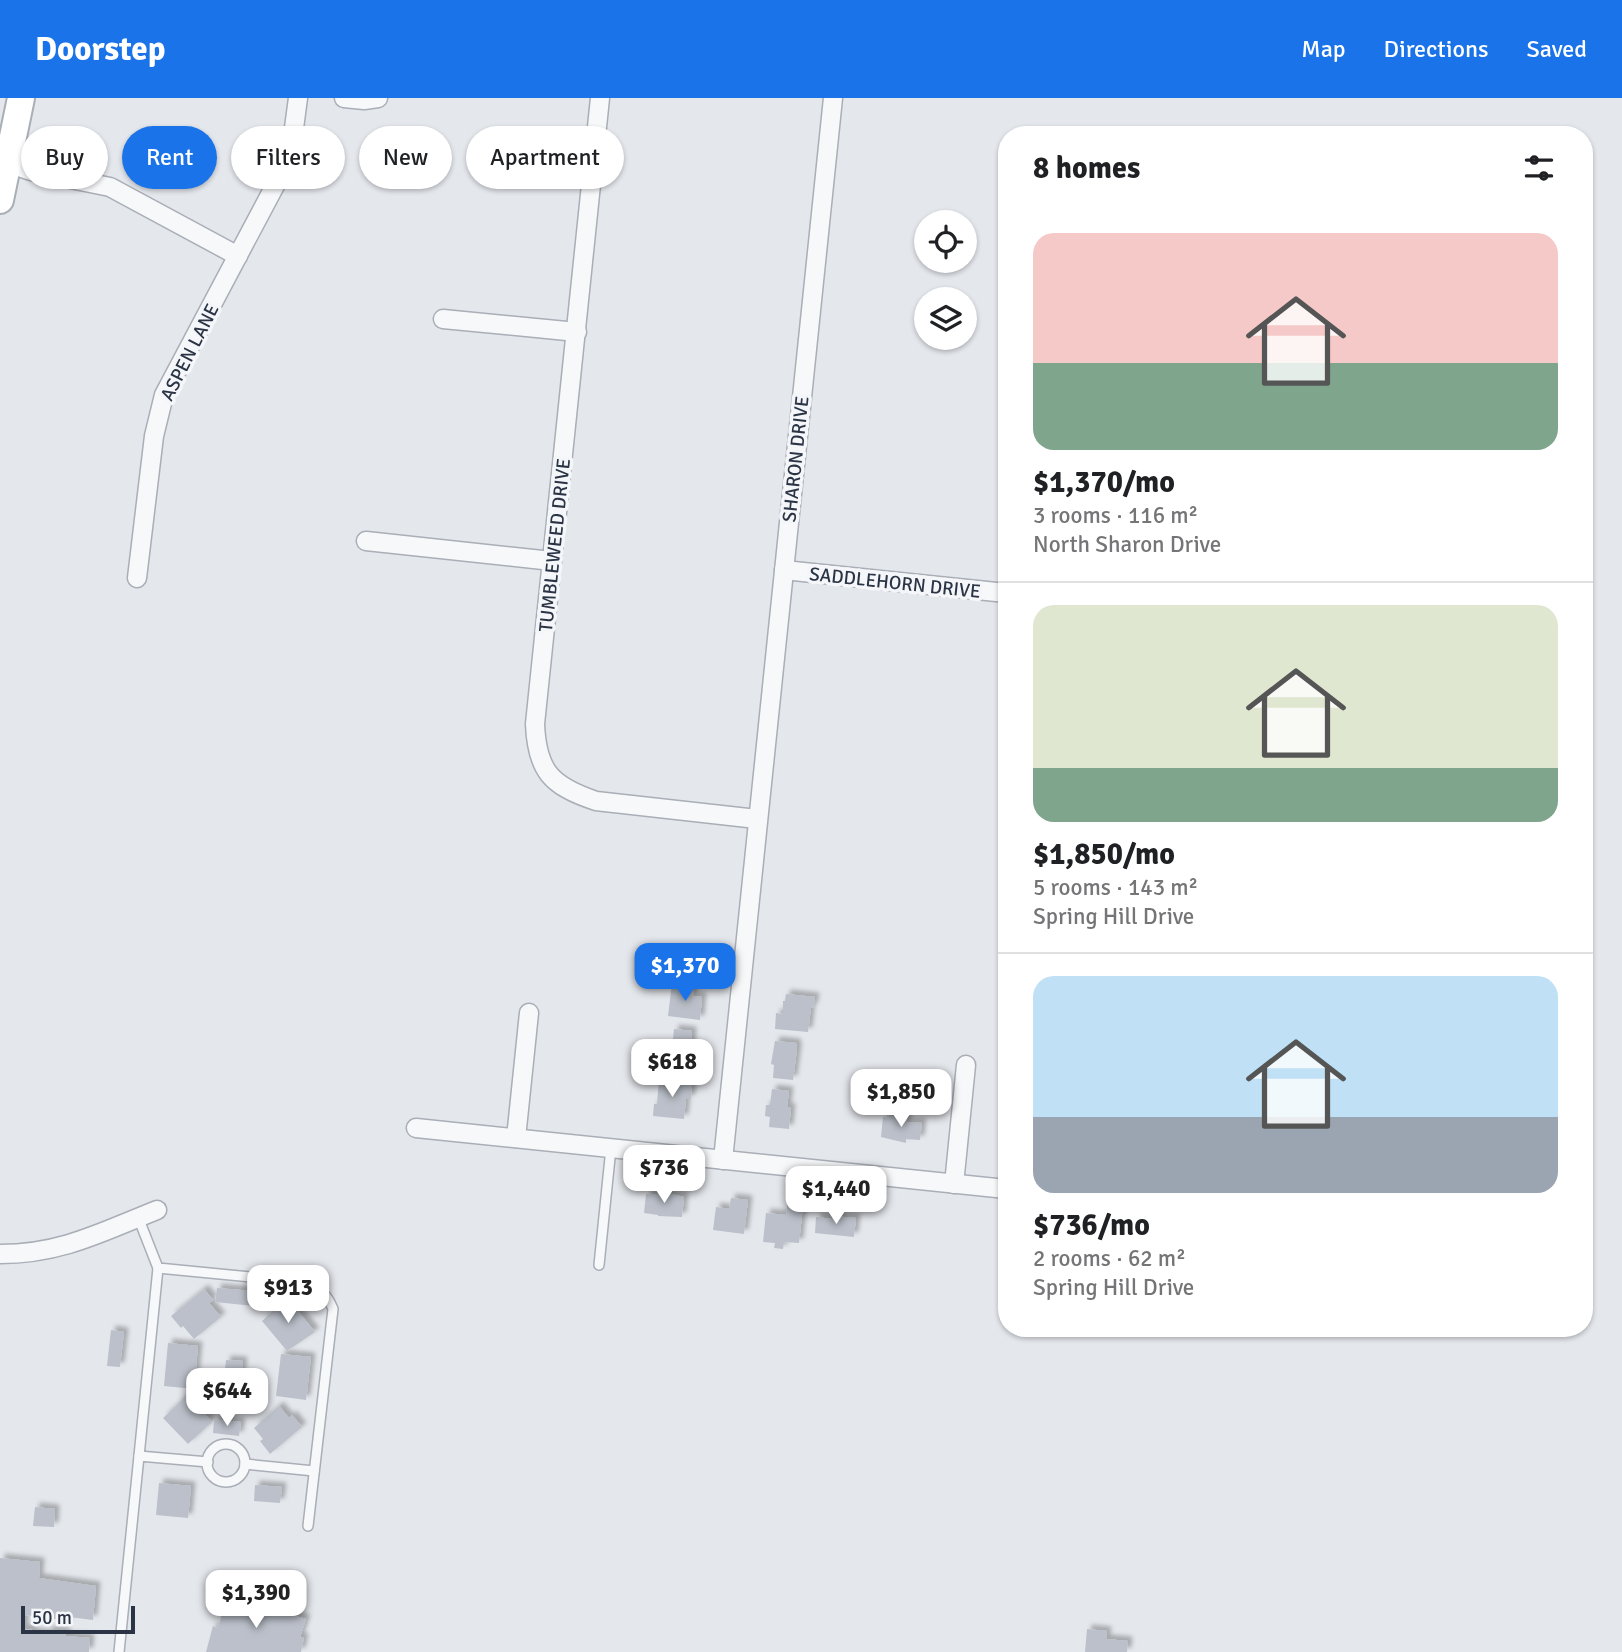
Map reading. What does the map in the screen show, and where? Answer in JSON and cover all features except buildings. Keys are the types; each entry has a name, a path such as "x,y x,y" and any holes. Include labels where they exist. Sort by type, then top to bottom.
{"street":[{"path":"0,200 21,98"},
{"name":"ASPEN LANE","path":"137,578 154,436 164,395 279,178 292,143 298,98"},
{"path":"344,98 378,98"},
{"name":"TUMBLEWEED DRIVE","path":"600,98 535,724 536,747 545,770 576,795 596,801 757,819"},
{"name":"SHARON DRIVE","path":"723,1160 833,98"},
{"path":"7,163 31,171 110,187 239,256"},
{"path":"443,319 576,332"},
{"path":"366,541 552,561"},
{"name":"SADDLEHORN DRIVE","path":"784,570 998,592"},
{"path":"516,1138 529,1013"},
{"path":"954,1184 966,1065"},
{"path":"416,1128 998,1188"},
{"path":"0,1254 57,1249 157,1210"}],"lane":[{"path":"599,1265 611,1148"},
{"path":"119,1652 158,1268 138,1217"},
{"path":"158,1268 301,1282 320,1288 327,1294 333,1309 308,1526"},
{"path":"228,1444 240,1450 245,1464 237,1479 224,1482 212,1476 208,1462 216,1447 228,1444"},
{"path":"139,1456 208,1462"},
{"path":"245,1464 314,1471"}]}
